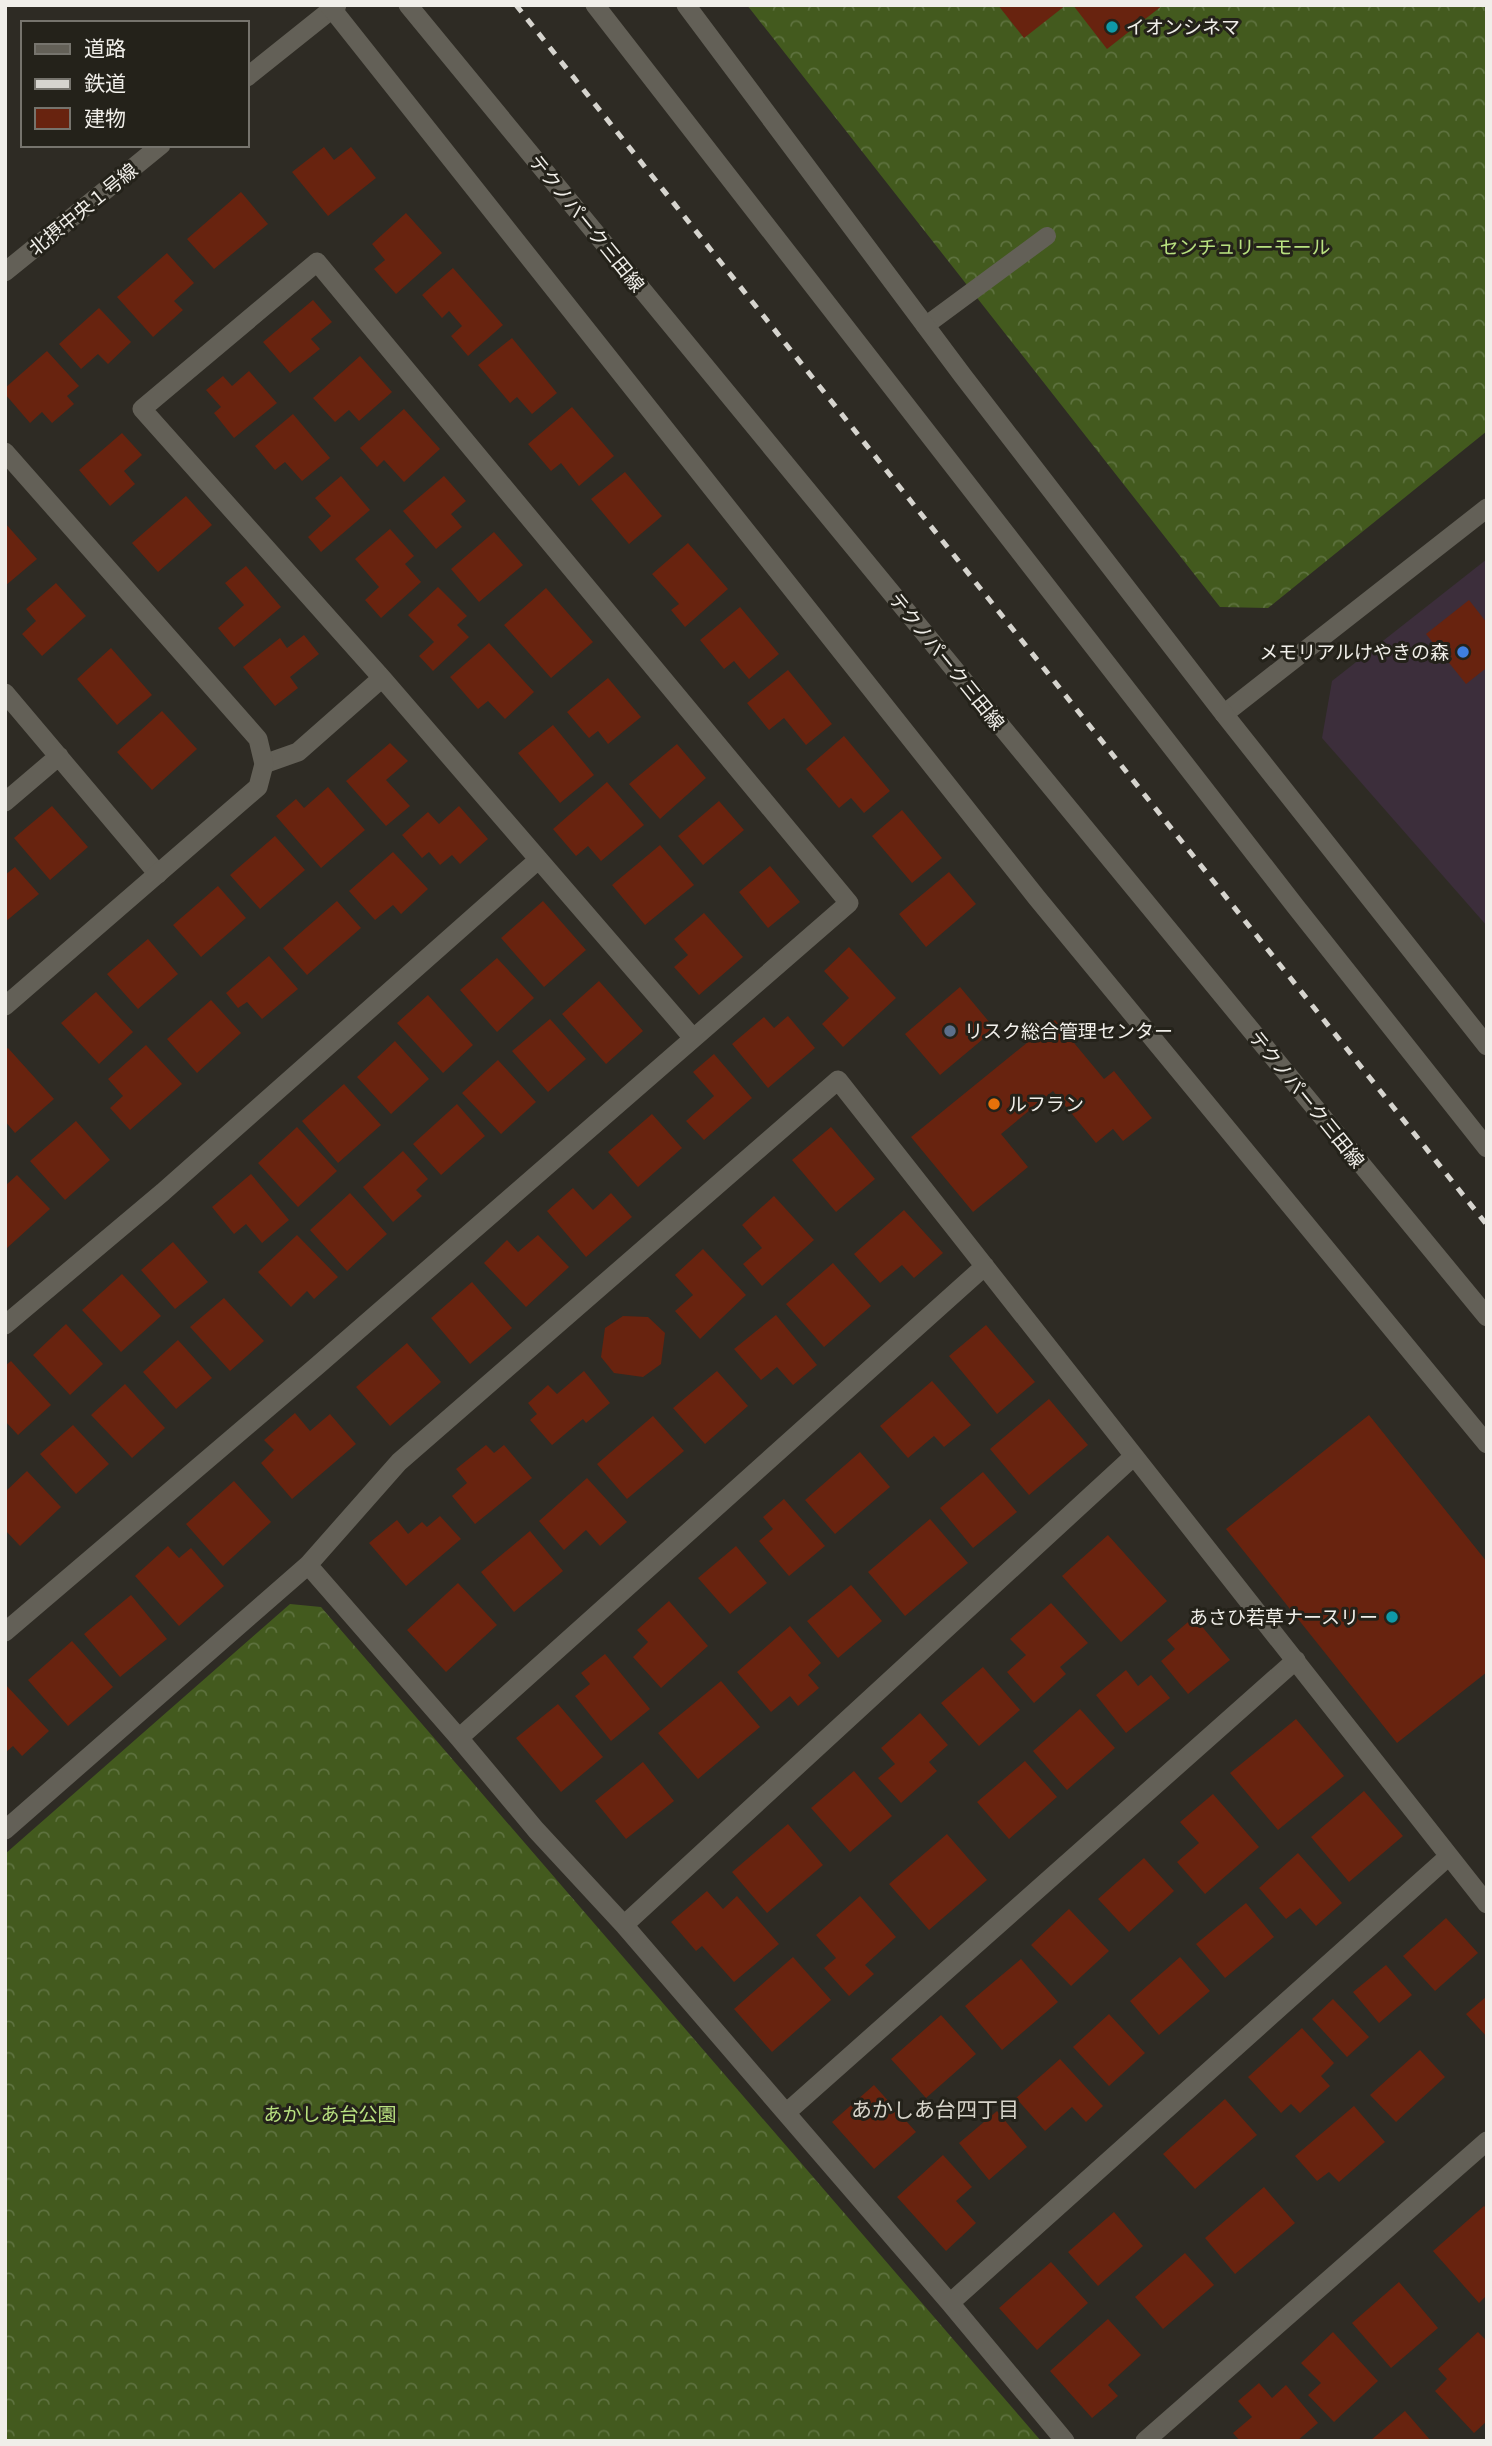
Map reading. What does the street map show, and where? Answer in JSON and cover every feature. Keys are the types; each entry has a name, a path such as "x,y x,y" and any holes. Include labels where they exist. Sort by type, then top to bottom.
{"street":[{"name":"テクノパーク三田線","path":"408,5 1487,1317"},
{"path":"596,5 1296,907 1487,1148"},
{"path":"686,5 926,326 1224,714 1487,1046"},
{"path":"248,76 332,7 1037,898 1487,1444"},
{"name":"北摂中央１号線","path":"5,272 159,147"},
{"path":"5,1632 317,1366 849,903 317,262 142,410 382,678 693,1038"},
{"path":"5,452 258,738 264,764 258,787 5,1006"},
{"path":"1224,714 1487,508"},
{"path":"264,764 298,752 382,678"},
{"path":"5,693 158,874"},
{"path":"5,802 59,756"},
{"path":"5,1325 163,1192 538,860"},
{"path":"5,1830 309,1565 399,1462 838,1080 1487,1904"},
{"path":"459,1738 985,1266"},
{"path":"624,1925 1135,1457"},
{"path":"309,1565 536,1830 624,1925 950,2303 1065,2441"},
{"path":"786,2113 1296,1660"},
{"path":"950,2303 1449,1856"},
{"path":"1145,2441 1487,2141"}],"lane":[{"path":"926,326 1047,236"}],"shaded area":[{"path":"1487,559 1487,926 1322,738 1332,681"}],"green space":[{"name":"センチュリーモール","path":"747,5 1487,5 1487,431 1268,608 1220,607"},
{"name":"あかしあ台公園","path":"290,1604 321,1607 1041,2441 5,2441 5,1854"}],"building":[{"path":"998,5 1066,5 1024,38"},
{"name":"イオンシネマ","path":"1073,5 1163,5 1107,49"},
{"path":"324,147 334,160 351,147 376,178 328,216 292,172"},
{"path":"241,192 268,224 214,269 187,239"},
{"path":"406,213 442,253 396,294 374,269 385,260 372,244"},
{"path":"167,253 194,283 174,301 183,310 153,337 117,297"},
{"path":"453,268 503,325 468,356 451,336 462,326 449,311 442,318 422,295"},
{"path":"313,300 332,322 311,339 320,349 290,373 263,342"},
{"path":"99,308 131,342 108,364 98,354 81,369 59,344"},
{"path":"512,338 557,393 532,414 517,397 510,403 478,365"},
{"path":"47,351 79,386 67,396 74,404 52,423 42,412 30,423 5,394 5,388"},
{"path":"360,356 392,392 359,421 349,410 335,422 313,398"},
{"path":"249,371 277,403 234,438 214,413 221,407 206,390 223,376 232,386"},
{"path":"572,407 614,456 579,486 561,463 551,471 528,444"},
{"path":"404,409 440,449 404,482 384,460 377,467 360,448"},
{"path":"293,414 330,458 302,481 285,462 275,470 255,446"},
{"path":"122,433 142,455 124,471 135,484 110,506 79,470"},
{"path":"625,472 662,516 629,544 591,499"},
{"path":"341,476 370,510 321,552 308,537 331,516 315,498"},
{"path":"444,476 466,501 451,514 462,527 436,549 403,511"},
{"path":"186,496 212,525 158,572 132,543"},
{"path":"5,523 37,559 5,586"},
{"path":"390,529 414,556 405,564 421,582 381,618 365,600 379,587 355,559"},
{"path":"494,532 523,565 479,602 451,569"},
{"path":"688,543 728,589 685,627 671,610 679,604 652,574"},
{"path":"246,566 281,607 234,647 218,628 244,605 225,583"},
{"path":"56,583 86,616 42,656 22,634 36,621 26,609"},
{"path":"438,587 467,616 457,625 469,637 433,671 419,656 434,642 408,615"},
{"path":"546,588 593,642 551,678 504,625"},
{"name":"メモリアルけやきの森","path":"1469,600 1487,623 1487,671 1485,669 1466,684 1426,634"},
{"path":"740,607 779,654 749,679 734,661 724,669 700,640"},
{"path":"304,635 319,654 290,677 298,688 275,706 243,667 280,638 287,648"},
{"path":"489,643 534,692 505,719 488,701 478,709 450,677"},
{"path":"111,648 152,695 117,725 77,679"},
{"path":"788,670 832,724 806,745 784,718 769,730 747,703"},
{"path":"608,678 641,717 608,744 598,731 589,738 567,712"},
{"path":"162,711 197,749 152,790 117,752"},
{"path":"553,725 594,775 560,803 518,753"},
{"path":"844,736 890,791 864,813 851,798 839,808 806,769"},
{"path":"390,743 408,761 386,780 410,806 386,826 346,781"},
{"path":"677,744 706,778 660,819 629,784"},
{"path":"607,782 644,825 601,861 588,846 576,856 553,829"},
{"path":"328,787 365,830 321,868 276,816 296,799 304,808"},
{"path":"719,801 744,830 703,865 678,836"},
{"path":"52,806 88,847 50,880 14,838"},
{"path":"459,806 488,839 460,864 452,855 440,865 429,852 422,858 402,835 428,812 439,824"},
{"path":"902,810 942,858 912,883 872,836"},
{"path":"275,836 305,870 260,909 230,875"},
{"path":"660,845 694,885 645,925 612,885"},
{"path":"393,852 428,889 401,914 393,905 375,920 349,891"},
{"path":"770,866 800,902 768,928 739,892"},
{"path":"15,867 39,894 5,922 5,875"},
{"path":"949,872 976,904 926,947 899,914"},
{"path":"218,886 246,918 201,957 173,925"},
{"path":"337,901 361,928 307,975 283,948"},
{"path":"543,901 586,950 544,987 501,938"},
{"path":"704,913 743,957 699,995 674,967 688,955 674,939"},
{"path":"148,939 178,974 138,1009 107,974"},
{"path":"849,947 896,998 843,1047 822,1024 849,998 824,971"},
{"path":"269,956 298,989 262,1019 247,1002 238,1008 226,993"},
{"path":"497,958 534,998 497,1032 460,990"},
{"path":"599,981 643,1031 606,1064 562,1014"},
{"name":"リスク総合管理センター","path":"960,987 995,1029 940,1075 905,1034"},
{"path":"96,992 133,1032 99,1064 61,1023"},
{"path":"428,995 473,1045 443,1073 397,1023"},
{"path":"211,1000 241,1033 197,1073 167,1039"},
{"path":"788,1016 815,1048 768,1088 732,1044 764,1017 774,1028"},
{"path":"550,1019 586,1059 548,1092 512,1051"},
{"name":"ルフラン","path":"1055,1020 1104,1079 1114,1071 1152,1118 1123,1141 1113,1129 1096,1143 1053,1091 1001,1134 1028,1167 973,1212 911,1137"},
{"path":"395,1041 429,1079 391,1114 357,1077"},
{"path":"146,1045 182,1084 130,1130 110,1108 123,1096 108,1079"},
{"path":"8,1048 54,1099 15,1133 5,1121 5,1050"},
{"path":"714,1054 752,1098 704,1140 686,1121 714,1096 693,1072"},
{"path":"498,1060 536,1102 501,1134 462,1093"},
{"path":"344,1084 381,1125 338,1163 302,1121"},
{"path":"457,1104 485,1136 441,1175 413,1144"},
{"path":"652,1114 682,1148 638,1187 608,1152"},
{"path":"76,1121 110,1160 65,1200 30,1161"},
{"path":"297,1127 337,1171 298,1207 258,1163"},
{"path":"831,1127 875,1179 836,1212 792,1160"},
{"path":"403,1151 428,1179 416,1190 422,1196 393,1222 363,1187"},
{"path":"251,1174 289,1220 262,1243 246,1224 234,1234 212,1207"},
{"path":"17,1175 50,1209 7,1248 5,1186"},
{"path":"573,1188 593,1210 611,1193 632,1217 586,1257 547,1211"},
{"path":"350,1193 387,1234 347,1271 310,1230"},
{"path":"774,1196 814,1240 762,1286 743,1264 762,1248 742,1225"},
{"path":"904,1210 943,1253 914,1278 902,1265 880,1283 854,1254"},
{"path":"297,1235 338,1277 314,1299 307,1291 291,1307 258,1272"},
{"path":"538,1235 569,1267 526,1307 484,1263 507,1240 518,1252"},
{"path":"173,1242 208,1282 175,1309 141,1270"},
{"path":"703,1249 746,1295 700,1339 675,1311 693,1295 675,1275"},
{"path":"833,1263 871,1306 824,1347 786,1304"},
{"path":"122,1274 161,1316 121,1352 82,1310"},
{"path":"472,1282 512,1328 470,1364 431,1318"},
{"path":"224,1298 264,1341 230,1371 190,1327"},
{"path":"776,1315 817,1365 793,1385 777,1367 761,1380 734,1349"},
{"path":"623,1316 648,1317 665,1333 661,1364 643,1377 614,1373 601,1357 605,1328"},
{"path":"66,1324 103,1364 70,1395 33,1355"},
{"path":"986,1325 1035,1382 997,1414 949,1356"},
{"path":"178,1340 212,1378 176,1409 143,1372"},
{"path":"407,1343 441,1382 390,1426 356,1387"},
{"path":"11,1361 51,1405 18,1435 5,1421 5,1366"},
{"path":"584,1371 610,1403 586,1423 583,1419 552,1445 530,1420 537,1414 528,1403 548,1385 557,1394"},
{"path":"717,1371 748,1406 705,1444 673,1408"},
{"path":"932,1381 971,1425 944,1447 934,1436 908,1458 880,1426"},
{"path":"125,1384 165,1428 132,1458 91,1415"},
{"path":"1049,1399 1088,1445 1029,1495 990,1449"},
{"path":"295,1413 310,1431 330,1414 356,1444 292,1499 261,1463 274,1450 264,1440"},
{"name":"あさひ若草ナースリー","path":"1369,1415 1487,1562 1487,1672 1397,1743 1226,1529"},
{"path":"653,1416 684,1451 627,1499 597,1464"},
{"path":"73,1425 109,1464 76,1494 40,1454"},
{"path":"486,1445 494,1453 504,1445 532,1478 475,1524 452,1496 467,1483 456,1469"},
{"path":"860,1452 890,1487 835,1534 805,1500"},
{"path":"27,1471 61,1507 20,1546 5,1530 5,1492"},
{"path":"983,1472 1017,1512 973,1548 940,1508"},
{"path":"587,1478 627,1522 600,1546 586,1530 564,1550 539,1521"},
{"path":"234,1481 271,1522 223,1566 186,1524"},
{"path":"784,1499 825,1546 789,1576 759,1541 773,1529 763,1517"},
{"path":"440,1516 461,1539 406,1586 369,1543 397,1520 408,1534 422,1522 427,1527"},
{"path":"930,1519 968,1563 905,1616 868,1572"},
{"path":"530,1531 563,1571 514,1612 481,1572"},
{"path":"1108,1535 1167,1601 1121,1642 1062,1576"},
{"path":"168,1546 179,1558 191,1548 224,1586 179,1626 135,1576"},
{"path":"736,1546 767,1583 730,1614 698,1578"},
{"path":"458,1583 497,1625 446,1672 407,1630"},
{"path":"851,1585 882,1621 838,1658 807,1621"},
{"path":"131,1595 167,1639 120,1677 84,1634"},
{"path":"669,1601 708,1646 661,1688 633,1657 648,1642 637,1630"},
{"path":"1051,1603 1088,1643 1060,1667 1066,1674 1034,1703 1007,1672 1026,1655 1010,1639"},
{"path":"1194,1617 1230,1660 1188,1694 1161,1661 1175,1649 1167,1640"},
{"path":"790,1626 821,1663 808,1675 819,1688 798,1706 790,1696 771,1712 737,1672"},
{"path":"72,1641 113,1687 68,1726 28,1680"},
{"path":"605,1654 650,1709 611,1741 575,1696 590,1684 581,1673"},
{"path":"983,1667 1020,1710 979,1746 941,1703"},
{"path":"1126,1670 1138,1686 1151,1675 1170,1698 1126,1733 1096,1695"},
{"path":"721,1681 760,1727 698,1779 658,1733"},
{"path":"5,1684 49,1731 22,1756 13,1746 5,1753"},
{"path":"558,1704 603,1757 561,1792 516,1738"},
{"path":"1080,1709 1115,1748 1067,1790 1033,1751"},
{"path":"920,1713 948,1745 929,1762 937,1771 901,1803 878,1778 895,1764 881,1748"},
{"path":"1296,1719 1344,1776 1278,1830 1230,1773"},
{"path":"1025,1761 1057,1797 1009,1839 977,1802"},
{"path":"643,1762 674,1801 626,1839 595,1801"},
{"path":"854,1771 892,1816 850,1852 811,1808"},
{"path":"1364,1791 1403,1836 1349,1882 1311,1837"},
{"path":"1213,1794 1259,1847 1205,1894 1177,1862 1199,1843 1180,1822"},
{"path":"788,1824 823,1865 767,1913 732,1872"},
{"path":"947,1834 987,1880 929,1930 889,1884"},
{"path":"1298,1853 1342,1903 1316,1926 1300,1908 1286,1919 1259,1888"},
{"path":"1144,1858 1174,1891 1129,1932 1098,1899"},
{"path":"707,1891 723,1909 737,1896 779,1944 734,1982 702,1946 696,1951 671,1922"},
{"path":"860,1896 896,1937 865,1965 874,1974 849,1996 824,1968 836,1958 816,1935"},
{"path":"1246,1903 1274,1937 1225,1978 1196,1944"},
{"path":"1069,1909 1109,1951 1071,1986 1031,1945"},
{"path":"1446,1918 1478,1953 1435,1991 1403,1956"},
{"path":"793,1957 831,2000 772,2052 734,2009"},
{"path":"1180,1957 1210,1991 1159,2035 1130,2001"},
{"path":"1021,1959 1058,2002 1002,2050 965,2006"},
{"path":"1386,1965 1412,1995 1379,2023 1353,1992"},
{"path":"1487,1996 1487,2037 1466,2014"},
{"path":"1333,1999 1369,2037 1347,2057 1312,2019"},
{"path":"1109,2014 1145,2053 1109,2086 1073,2047"},
{"path":"941,2015 976,2054 926,2098 891,2059"},
{"path":"1302,2028 1334,2063 1321,2076 1330,2086 1300,2113 1291,2104 1281,2113 1248,2077"},
{"path":"1420,2050 1445,2077 1396,2122 1370,2095"},
{"path":"1060,2059 1103,2106 1086,2122 1072,2107 1045,2131 1016,2098"},
{"path":"874,2085 916,2132 874,2169 832,2122"},
{"path":"1225,2099 1257,2135 1195,2189 1163,2154"},
{"path":"1354,2106 1385,2142 1339,2182 1329,2172 1317,2181 1295,2156"},
{"path":"997,2111 1027,2147 989,2180 959,2143"},
{"path":"943,2155 972,2187 956,2201 976,2223 946,2251 897,2197"},
{"path":"1264,2187 1295,2223 1235,2274 1205,2238"},
{"path":"1484,2206 1487,2209 1487,2295 1479,2303 1433,2251"},
{"path":"1114,2212 1143,2246 1098,2286 1068,2252"},
{"path":"1185,2253 1214,2285 1163,2329 1135,2297"},
{"path":"1051,2262 1088,2303 1037,2350 999,2308"},
{"path":"1399,2282 1438,2328 1391,2368 1352,2323"},
{"path":"1108,2319 1141,2355 1108,2385 1118,2396 1092,2418 1050,2371"},
{"path":"1333,2332 1378,2381 1334,2422 1308,2395 1321,2383 1301,2363"},
{"path":"1478,2332 1487,2341 1487,2421 1474,2433 1435,2391 1447,2379 1438,2369"},
{"path":"1259,2383 1272,2398 1286,2385 1318,2423 1297,2441 1240,2441 1233,2433 1252,2417 1238,2401"},
{"path":"1405,2411 1431,2441 1370,2441"}],"railway":[{"path":"516,5 1487,1225"}],"place":[{"name":"イオンシネマ","path":"1112,27"},
{"name":"メモリアルけやきの森","path":"1463,652"},
{"name":"リスク総合管理センター","path":"950,1031"},
{"name":"ルフラン","path":"994,1104"},
{"name":"あさひ若草ナースリー","path":"1392,1617"}],"district":[{"name":"あかしあ台四丁目","path":"935,2110"}]}
